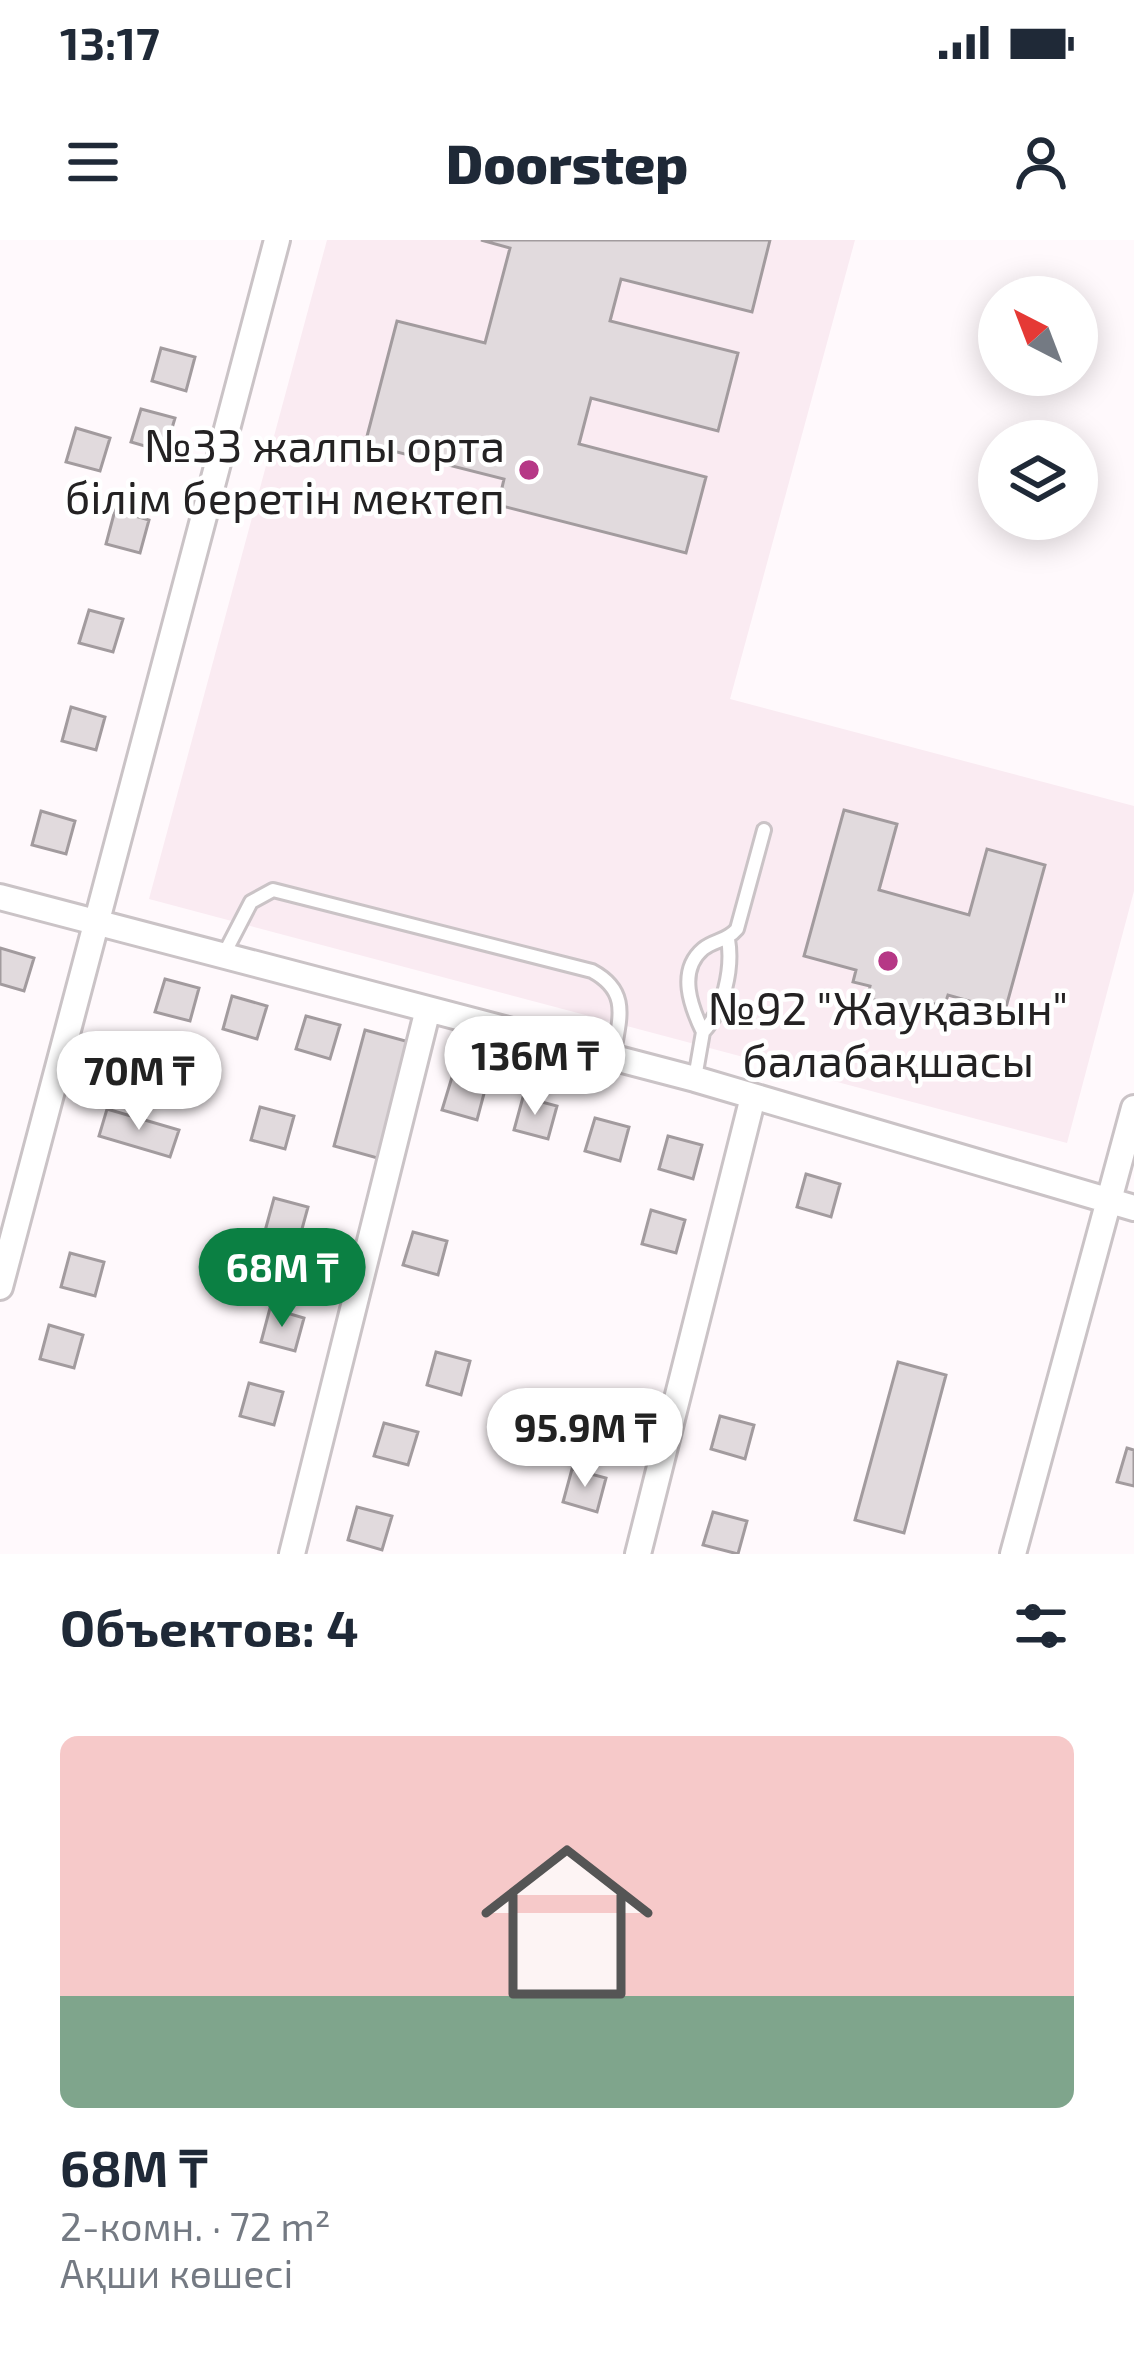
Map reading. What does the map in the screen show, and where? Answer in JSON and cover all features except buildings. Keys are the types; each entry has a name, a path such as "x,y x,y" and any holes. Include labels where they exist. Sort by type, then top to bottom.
{"street":[{"path":"0,1287 274,241"},
{"path":"0,897 427,1013 695,1079 1134,1208"},
{"path":"292,1554 427,1013"},
{"path":"638,1554 753,1097"},
{"path":"1013,1554 1134,1108"}],"lane":[{"path":"703,1032 688,1002 691,967 704,948 728,939 737,929 764,830"},
{"path":"221,959 251,902 273,890 592,970 613,982 622,1000 613,1059"},
{"path":"695,1079 703,1032 713,1021 723,992 728,939"}],"shaded area":[{"name":"№33 жалпы орта білім беретін мектеп","path":"327,240 855,240 730,699 1134,806 1134,891 1067,1143 149,899"}],"place":[{"name":"№33 жалпы орта білім беретін мектеп","path":"529,470"},
{"name":"№92 \"Жауқазын\" балабақшасы","path":"888,961"}]}
